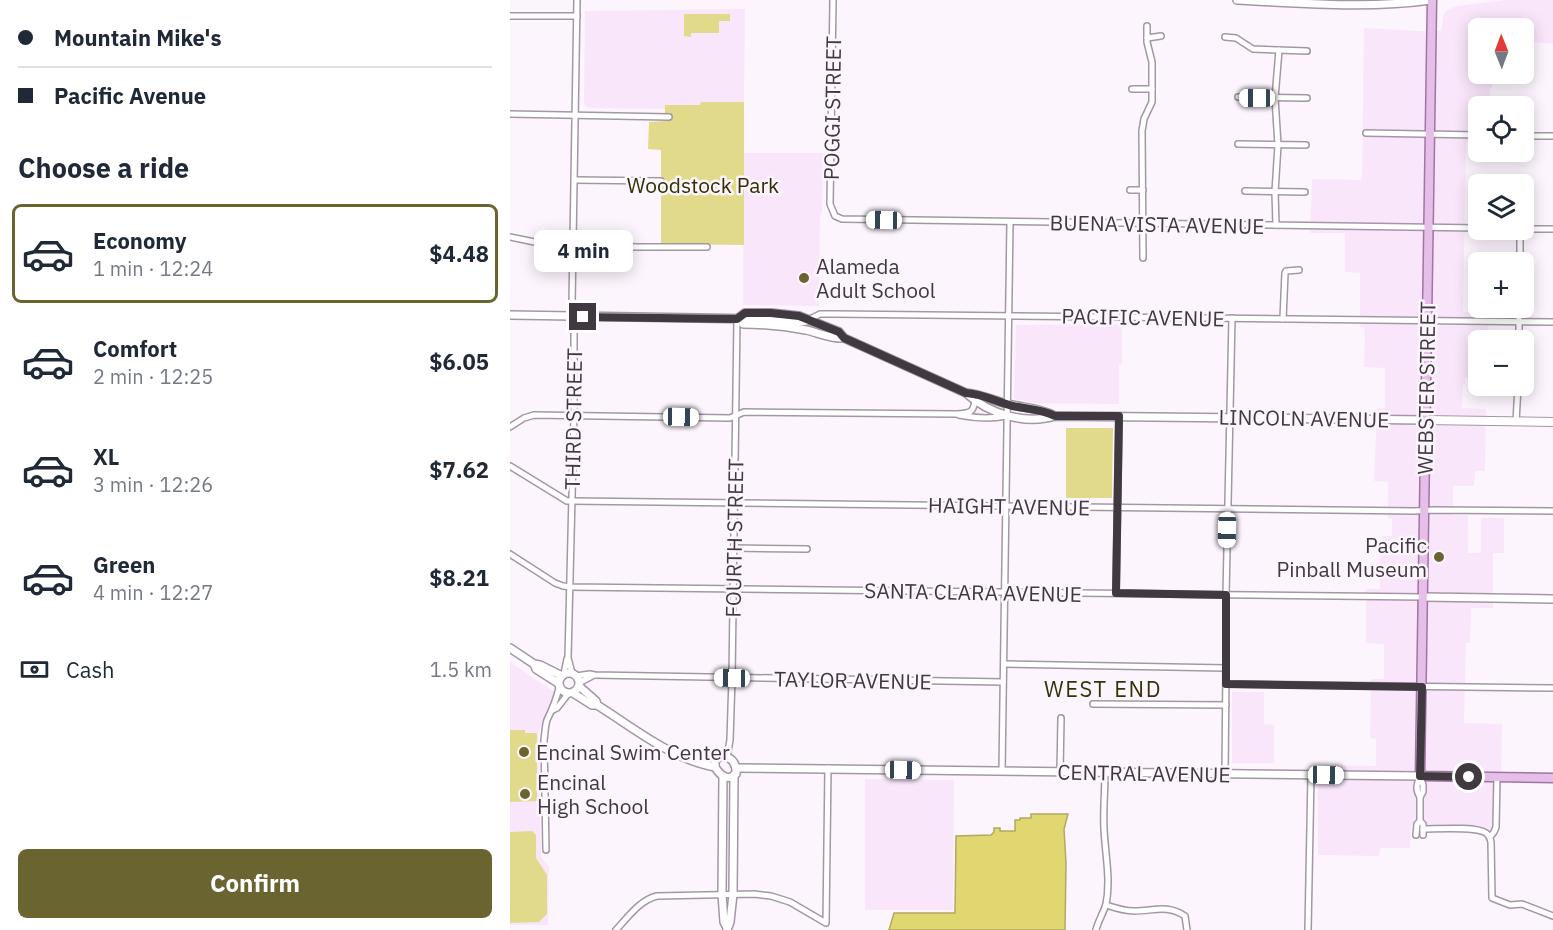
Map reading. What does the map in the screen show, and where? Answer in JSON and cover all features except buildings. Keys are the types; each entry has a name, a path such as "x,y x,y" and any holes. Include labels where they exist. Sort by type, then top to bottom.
{"main road":[{"name":"WEBSTER STREET","path":"1420,776 1431,0"},
{"name":"LINCOLN AVENUE","path":"1425,420 1553,422"},
{"name":"CENTRAL AVENUE","path":"1420,776 1553,778"}],"street":[{"name":"THIRD STREET","path":"569,680 574,415 572,304 577,0"},
{"name":"POGGI STREET","path":"833,0 830,204 836,216"},
{"path":"1237,0 1338,5 1431,0"},
{"path":"510,16 577,16"},
{"path":"1143,258 1142,131 1144,119 1152,102 1152,62 1147,26"},
{"path":"1147,38 1161,36"},
{"path":"1225,37 1236,38 1253,49 1307,51"},
{"path":"1276,225 1275,192 1278,145 1275,98 1279,50"},
{"path":"1132,89 1152,89"},
{"path":"1238,97 1307,98"},
{"path":"510,114 669,117"},
{"path":"1366,133 1468,135"},
{"path":"1534,136 1553,136"},
{"path":"1238,144 1306,145"},
{"path":"574,180 661,181"},
{"path":"1130,190 1143,190"},
{"path":"1245,191 1305,192"},
{"name":"BUENA VISTA AVENUE","path":"836,216 842,219 1468,228"},
{"path":"1002,771 1010,222"},
{"path":"1534,229 1553,229"},
{"path":"510,237 573,246 707,247"},
{"path":"1283,319 1284,273 1299,270"},
{"name":"PACIFIC AVENUE","path":"810,319 820,314 1553,322"},
{"path":"510,315 797,322 810,319 839,332 844,338 966,393 975,401 1006,416 1038,410"},
{"path":"1225,774 1227,509 1232,318"},
{"path":"1519,318 1519,330"},
{"path":"737,319 743,324 773,325 805,330 837,339 844,338"},
{"name":"FOURTH STREET","path":"727,757 730,740 732,678 737,319"},
{"name":"LINCOLN AVENUE","path":"966,393 978,394 1006,404 1046,411 1055,416"},
{"path":"1516,422 1517,396"},
{"path":"955,414 970,412 973,410 975,401"},
{"name":"LINCOLN AVENUE","path":"510,427 534,415 730,418 744,412 955,414 969,417 1006,416 1046,419 1055,416 1119,416 1425,420"},
{"path":"1116,593 1119,416"},
{"name":"HAIGHT AVENUE","path":"510,465 567,501 1553,512"},
{"path":"734,548 807,549"},
{"name":"SANTA CLARA AVENUE","path":"510,554 555,583 571,587 1553,599"},
{"path":"510,648 534,664 536,669 569,680 596,701 597,705"},
{"path":"1004,664 1226,668"},
{"name":"TAYLOR AVENUE","path":"569,680 594,675 1004,682"},
{"path":"569,680 571,693"},
{"path":"569,680 565,693 571,693 592,705 597,705 651,741 695,763 715,767 728,778 735,771"},
{"path":"546,850 544,740 546,722 569,680"},
{"path":"1226,684 1553,688"},
{"path":"553,710 571,693"},
{"path":"1093,704 1226,705"},
{"path":"1060,718 1060,772"},
{"path":"675,752 697,757 727,757 734,762 733,894 727,929"},
{"path":"715,767 717,758"},
{"path":"616,930 648,898 657,896 754,894 771,896 789,902 826,923 828,768"},
{"name":"CENTRAL AVENUE","path":"735,771 828,768 1420,776"},
{"path":"1096,930 1106,905 1105,772"},
{"path":"1308,930 1311,775"},
{"path":"723,776 722,894 724,922 727,929"},
{"name":"WEBSTER STREET","path":"1420,776 1423,792 1420,796 1420,821 1417,824 1421,833"},
{"path":"1497,777 1496,827 1490,837 1492,898 1510,905 1522,904 1553,916"},
{"name":"WEBSTER STREET","path":"1420,821 1423,824 1421,833"},
{"path":"1421,833 1472,830 1485,832 1490,837"},
{"path":"1106,905 1131,911 1165,908 1176,910 1185,916 1187,930"}],"shaded area":[{"path":"1505,0 1553,0 1553,44 1534,42 1534,18 1468,18 1468,84 1492,84 1490,96 1468,96 1468,142 1466,142 1463,312 1468,312 1468,318 1489,318 1488,330 1468,330 1468,378 1465,378 1465,384 1463,384 1462,408 1486,409 1485,471 1475,471 1474,486 1453,486 1453,515 1468,515 1468,553 1481,553 1481,518 1504,518 1504,553 1493,553 1493,608 1471,608 1470,643 1466,643 1464,723 1502,724 1501,788 1493,788 1492,831 1466,825 1411,825 1410,848 1380,848 1379,856 1318,855 1318,765 1376,766 1376,739 1370,738 1371,679 1384,679 1384,644 1366,643 1366,589 1380,589 1382,536 1392,536 1392,518 1388,518 1388,482 1374,481 1377,408 1385,408 1385,368 1364,367 1365,328 1360,327 1360,273 1345,272 1345,233 1310,233 1312,179 1362,180 1364,28 1441,31 1444,14 1447,10 1457,6"},
{"path":"745,9 744,102 666,105 665,109 588,108 584,104 585,11"},
{"path":"744,153 823,153 819,306 743,305"},
{"path":"1122,324 1119,404 1039,403 1014,399 1016,325"},
{"name":"Encinal High School","path":"510,662 556,693 538,732 541,857 549,867 548,925 510,925"},
{"path":"1232,692 1264,692 1264,724 1274,725 1274,763 1232,763"},
{"path":"865,779 954,780 953,910 865,910"},
{"path":"1031,814 1068,814 1064,829 1065,930 889,930 894,913 955,913 956,836 991,835 994,828 1000,828 1000,831 1015,831 1015,820 1031,818"}],"green space":[{"path":"684,14 730,14 730,21 719,21 719,33 691,33 691,37 684,36"},
{"name":"Woodstock Park","path":"701,102 744,102 744,245 661,244 661,150 648,149 649,122 665,121 665,105 700,105"},
{"path":"1066,428 1113,428 1112,498 1066,498"},
{"path":"510,730 537,733 537,801 510,802"},
{"path":"532,831 536,835 536,858 547,875 547,914 539,922 510,923 510,832"}],"place":[{"name":"Alameda Adult School","path":"804,278"},
{"name":"Pacific Pinball Museum","path":"1439,557"},
{"name":"Encinal Swim Center","path":"524,752"},
{"name":"Encinal High School","path":"525,794"}],"district":[{"name":"WEST END","path":"1103,688"}],"route":[{"path":"583,317 737,319 745,313 799,316 839,332 844,338 966,393 978,394 1014,406 1046,411 1055,416 1119,416 1116,593 1226,595 1226,684 1422,687 1420,776 1469,777"}]}
